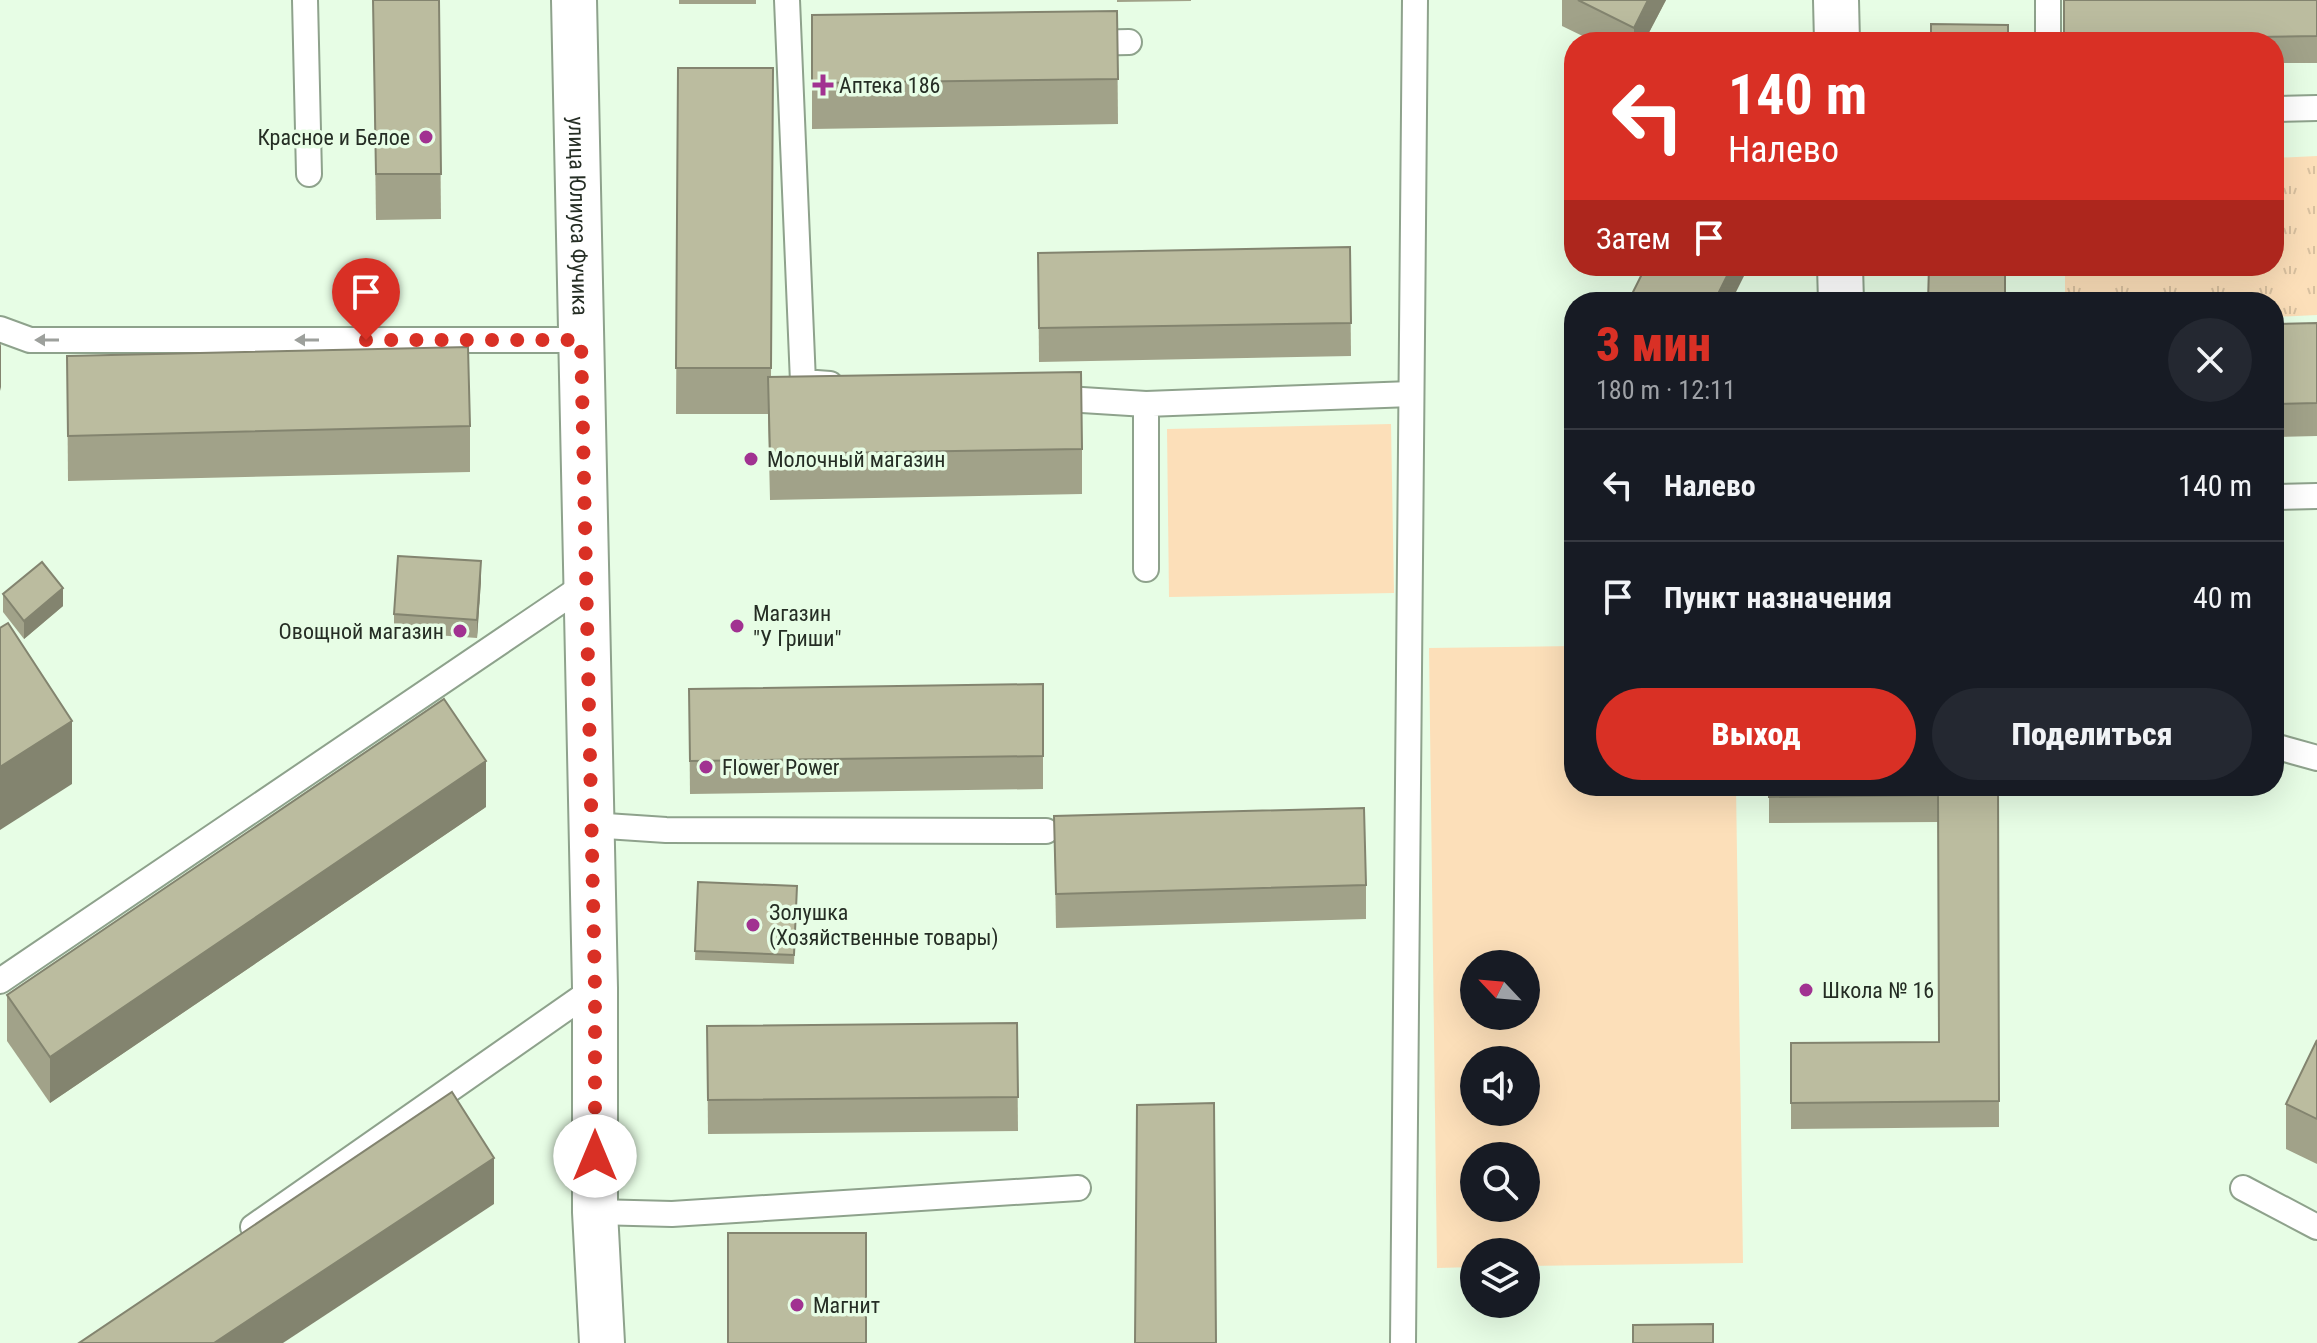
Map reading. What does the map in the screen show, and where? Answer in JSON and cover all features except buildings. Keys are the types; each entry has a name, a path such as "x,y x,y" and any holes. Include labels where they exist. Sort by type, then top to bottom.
{"street":[{"name":"улица Юлиуса Фучика","path":"574,0 595,988 595,1212 602,1343"},
{"path":"1836,0 1837,32"}],"lane":[{"path":"305,0 309,174"},
{"path":"787,0 798,53 803,382 848,385"},
{"path":"1403,1343 1415,0"},
{"path":"2048,0 2048,32"},
{"path":"1067,44 1129,42"},
{"path":"2284,109 2317,108"},
{"path":"0,329 30,340 581,340"},
{"path":"1030,397 1146,404 1411,394"},
{"path":"1146,404 1146,569"},
{"path":"2284,497 2317,496"},
{"path":"0,981 586,584"},
{"path":"2284,749 2317,758"},
{"path":"591,825 666,830 1046,831"},
{"path":"230,1243 595,988"},
{"path":"595,1212 672,1214 1078,1188"},
{"path":"2243,1188 2317,1227"}],"green space":[{"path":"2317,156 2317,315 2284,317 2284,292 2065,292 2065,276 2284,276 2284,158"},
{"path":"1391,424 1394,593 1169,597 1167,429"},
{"path":"1564,646 1564,796 1736,796 1743,1263 1540,1266 1540,1238 1460,1238 1460,1267 1437,1268 1429,648"}],"place":[{"name":"Аптека 186","path":"823,85"},
{"name":"Красное и Белое","path":"426,137"},
{"name":"Молочный магазин","path":"751,459"},
{"name":"Магазин \"У Гриши\"","path":"737,626"},
{"name":"Овощной магазин","path":"460,631"},
{"name":"Flower Power","path":"706,767"},
{"name":"Золушка (Хозяйственные товары)","path":"753,925"},
{"name":"Школа № 16","path":"1806,990"},
{"name":"Магнит","path":"797,1305"}],"route":[{"path":"366,340 581,340 595,988 595,1156"}]}
